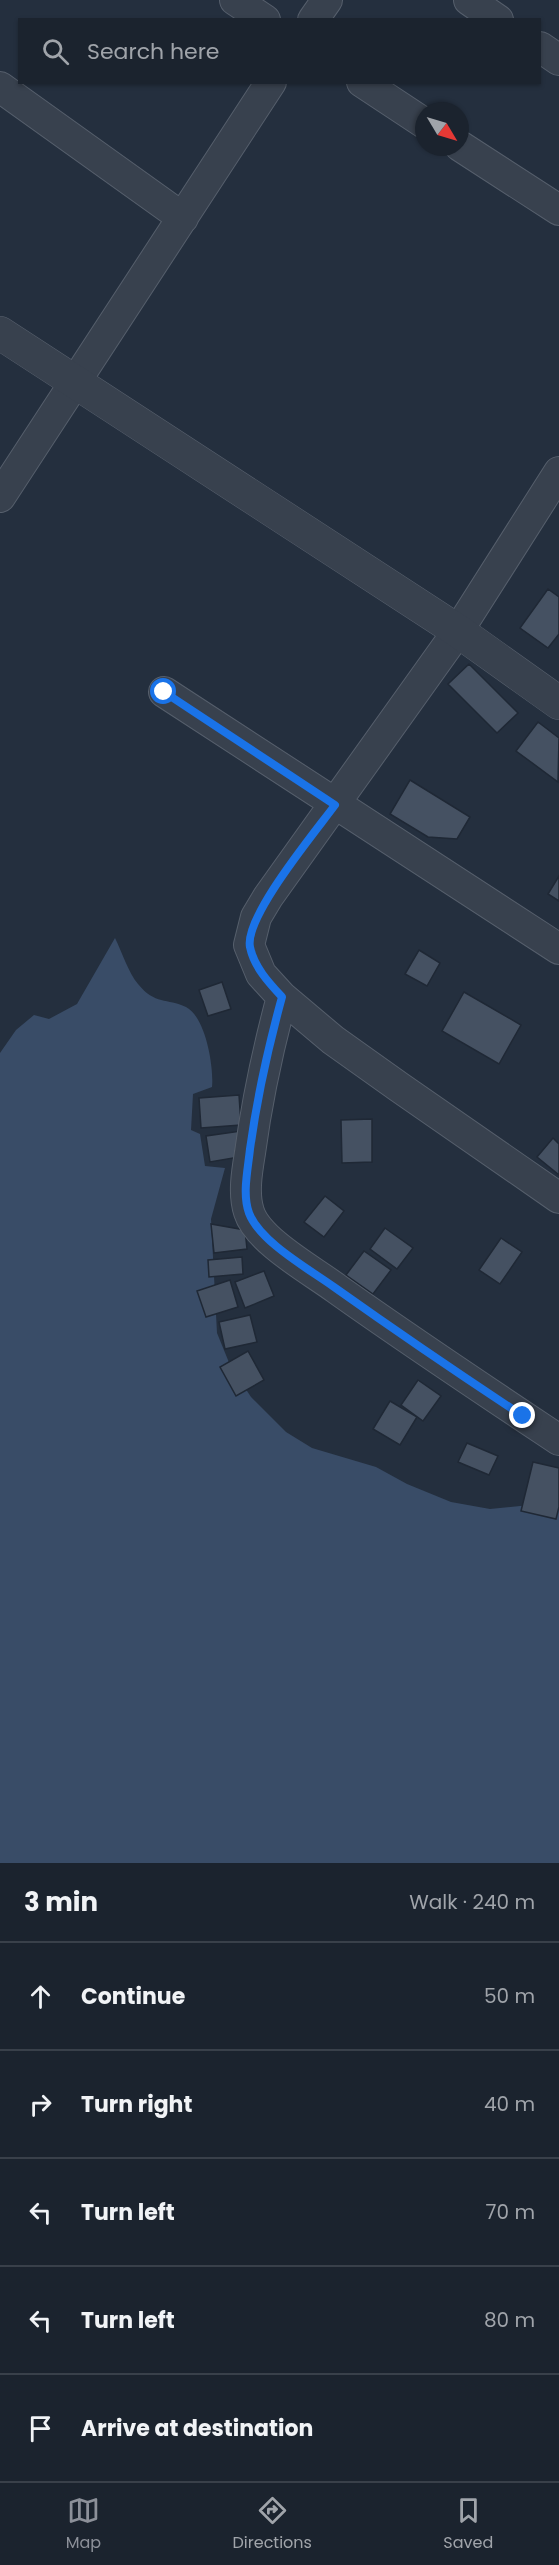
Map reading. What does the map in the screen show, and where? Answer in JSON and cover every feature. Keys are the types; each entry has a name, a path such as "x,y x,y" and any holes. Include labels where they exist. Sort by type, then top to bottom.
{"street":[{"path":"235,0 262,18"},
{"path":"314,18 327,0"},
{"path":"469,0 495,18"},
{"path":"541,48 559,60"},
{"path":"0,497 270,84"},
{"path":"365,84 415,117"},
{"path":"0,87 183,218"},
{"path":"469,152 559,210"},
{"path":"0,333 458,631 559,702"},
{"path":"559,472 458,631 256,917 249,945 261,974 282,997 333,1040 559,1198"},
{"path":"164,692 335,805 559,948"},
{"path":"282,997 268,1047 246,1179 249,1212 259,1230 413,1344 559,1440"}],"water":[{"path":"115,938 134,979 144,991 156,998 186,1007 199,1021 204,1032 212,1068 212,1087 193,1094 191,1130 200,1134 205,1166 225,1168 211,1219 217,1333 230,1365 251,1397 286,1432 312,1448 376,1467 407,1484 451,1502 490,1509 559,1502 559,1863 0,1863 0,1053 16,1030 34,1015 49,1019 77,1004"}],"building":[{"path":"548,589 559,597 559,634 548,648 520,628"},
{"path":"469,664 518,713 497,733 448,684"},
{"path":"538,722 559,738 558,782 516,751"},
{"path":"410,780 470,817 457,839 428,837 390,814"},
{"path":"559,876 559,901 548,894"},
{"path":"419,950 440,963 427,986 405,974"},
{"path":"222,982 231,1009 208,1016 199,990"},
{"path":"464,992 521,1025 499,1064 442,1031"},
{"path":"239,1095 241,1125 201,1128 199,1098"},
{"path":"372,1119 372,1162 342,1163 341,1120"},
{"path":"241,1131 245,1156 210,1162 206,1136"},
{"path":"553,1138 559,1144 559,1175 537,1157"},
{"path":"325,1196 344,1211 324,1237 304,1222"},
{"path":"211,1224 245,1230 247,1249 214,1253"},
{"path":"385,1228 413,1248 397,1269 370,1249"},
{"path":"501,1238 522,1252 500,1284 479,1270"},
{"path":"364,1251 391,1270 373,1294 346,1275"},
{"path":"242,1257 243,1274 209,1277 208,1260"},
{"path":"264,1271 274,1296 245,1308 235,1282"},
{"path":"230,1280 238,1307 206,1317 197,1291"},
{"path":"250,1315 257,1342 225,1349 219,1322"},
{"path":"248,1351 264,1380 236,1396 220,1367"},
{"path":"418,1380 441,1396 423,1421 401,1405"},
{"path":"390,1401 417,1417 400,1445 373,1429"},
{"path":"467,1443 498,1456 489,1475 458,1462"},
{"path":"533,1462 559,1468 559,1507 556,1519 521,1511"}],"route":[{"path":"164,692 335,805 268,897 256,917 249,945 261,974 282,997 268,1047 255,1115 246,1179 249,1212 259,1230 283,1250 413,1344 523,1416"}]}
